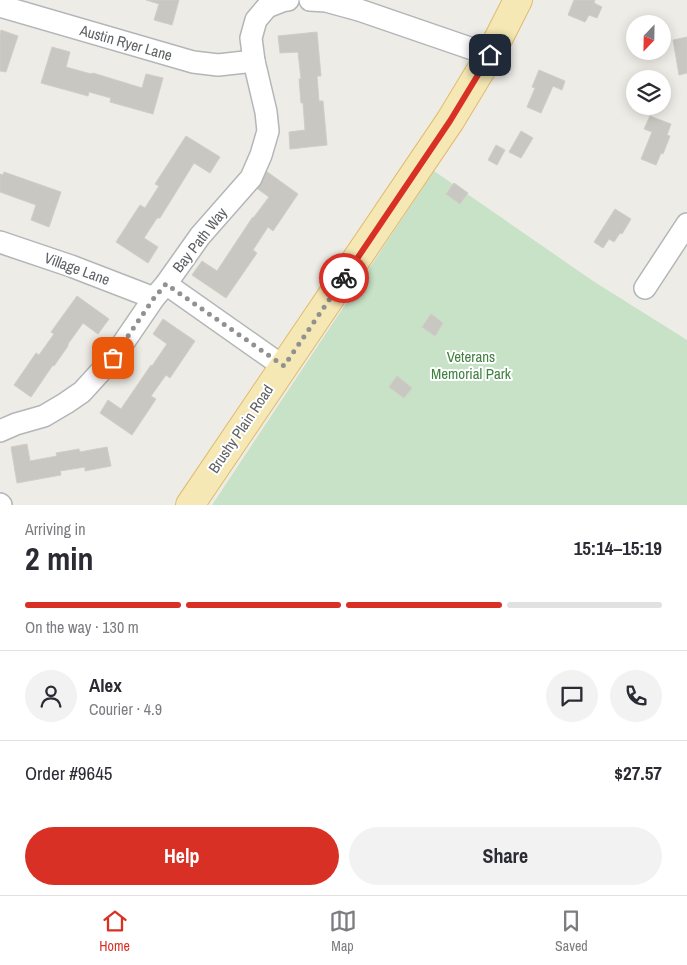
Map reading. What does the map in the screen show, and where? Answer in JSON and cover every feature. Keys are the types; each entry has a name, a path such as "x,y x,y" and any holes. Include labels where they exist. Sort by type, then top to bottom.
{"main road":[{"name":"Brushy Plain Road","path":"190,505 450,121 490,55 518,0"}],"street":[{"name":"Bay Path Way","path":"0,430 44,416 82,392 113,358 200,236 250,178 261,155 268,132 266,112 254,61 251,38 256,20 267,7 288,0"},
{"path":"310,0 326,1 359,10 490,55"},
{"name":"Austin Ryer Lane","path":"0,6 29,7 193,62 218,65 254,61"},
{"path":"645,288 687,224"},
{"name":"Village Lane","path":"0,242 71,266 160,291 284,366"}],"green space":[{"name":"Veterans Memorial Park","path":"434,171 593,281 687,340 687,505 212,505"}],"building":[{"path":"146,0 179,0 172,25 154,20 159,4"},
{"path":"574,0 595,0 594,3 602,7 597,18 589,15 585,22 568,15"},
{"path":"1,30 18,36 6,72 0,71"},
{"path":"317,32 321,76 317,76 319,101 323,101 327,145 290,149 289,132 305,130 299,79 301,79 298,52 280,53 278,36"},
{"path":"687,37 687,73 679,75 673,40"},
{"path":"52,47 70,52 66,67 91,74 142,88 146,74 163,78 153,114 110,102 111,98 89,92 88,96 41,83"},
{"path":"539,70 565,81 562,90 553,86 541,113 527,107 535,88 532,87"},
{"path":"650,116 671,124 667,135 670,136 663,154 661,153 656,165 641,159 652,132 644,129"},
{"path":"521,131 533,138 521,158 509,152"},
{"path":"186,136 220,157 210,173 194,163 160,218 157,218 144,238 158,247 148,263 116,242 140,205 145,208 159,186 155,184"},
{"path":"496,145 505,150 497,165 488,160"},
{"path":"266,171 298,194 273,231 268,227 253,250 257,253 226,298 192,275 202,261 217,271 252,218 269,197 255,187"},
{"path":"4,172 61,192 49,227 31,220 36,205 0,192 0,174 3,175"},
{"path":"454,183 468,193 460,204 446,194"},
{"path":"615,209 631,219 622,234 620,233 614,242 609,239 603,248 594,242"},
{"path":"77,296 109,319 98,334 83,323 31,397 14,385 36,353 39,355 54,334 51,332"},
{"path":"431,314 443,323 435,336 422,327"},
{"path":"163,319 195,341 170,378 166,375 151,396 156,399 132,435 100,413 108,400 121,409 167,344 153,334"},
{"path":"397,376 412,388 404,398 389,387"},
{"path":"27,444 30,461 57,456 56,453 79,449 80,452 107,447 111,466 85,471 85,467 60,471 61,475 17,483 11,447"}],"way so far":[{"path":"113,358 154,298 166,284 284,366 344,278"}],"route":[{"path":"344,278 450,121 490,55"}]}
